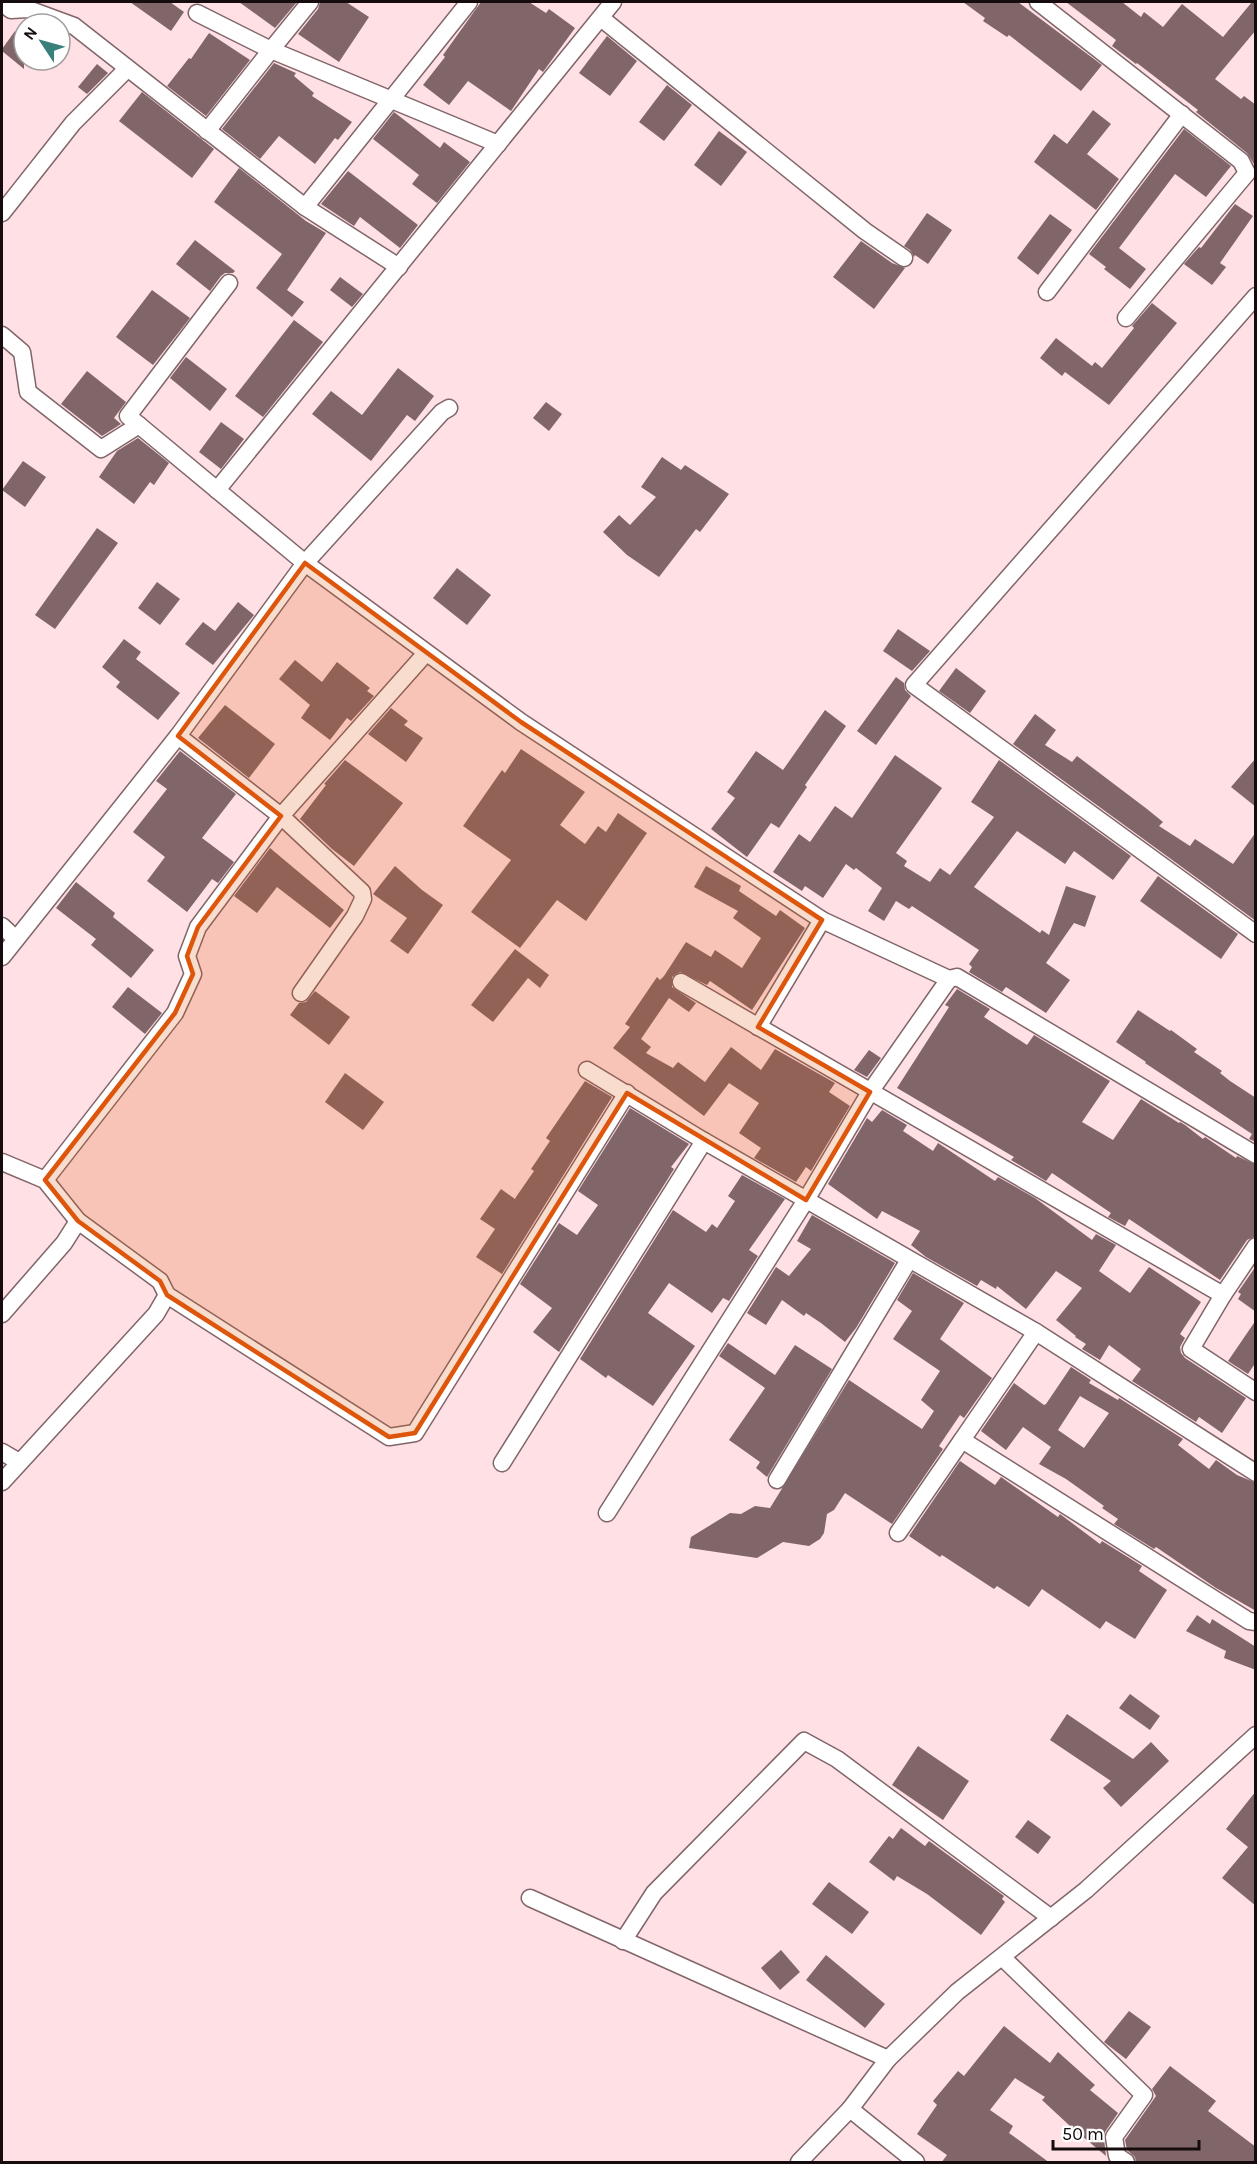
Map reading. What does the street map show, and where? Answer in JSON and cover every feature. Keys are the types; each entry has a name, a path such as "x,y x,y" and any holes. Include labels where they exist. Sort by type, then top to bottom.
{"street":[{"path":"207,131 310,2"},
{"path":"306,207 470,2"},
{"path":"217,490 613,2"},
{"path":"1038,2 1241,161 1247,173 1126,318"},
{"path":"5,11 28,9 74,26 306,207 399,267"},
{"path":"197,13 271,50 498,144"},
{"path":"601,18 865,231 904,258"},
{"path":"2,213 73,123 127,69"},
{"path":"1047,292 1182,114"},
{"path":"229,283 128,416 305,563 520,722 822,920 949,979 957,977 1256,1155"},
{"path":"1256,296 914,686 1256,934"},
{"path":"2,335 22,352 28,392 101,449 139,425"},
{"path":"2,957 178,736 305,563 442,412 449,408"},
{"path":"45,1180 175,1013 193,974 187,956 198,927 281,816 426,653"},
{"path":"178,736 281,816 362,891 363,899 355,916 301,993"},
{"path":"759,1027 822,920"},
{"path":"2,926 16,939"},
{"path":"606,1513 806,1200 870,1092 949,979"},
{"path":"681,982 1222,1295"},
{"path":"587,1070 704,1141 1036,1332 1256,1473"},
{"path":"2,1162 45,1180 78,1221 160,1281 167,1295 389,1437 415,1433 627,1093"},
{"path":"502,1463 704,1141"},
{"path":"2,1314 64,1244 78,1221"},
{"path":"1256,1245 1222,1295 1191,1349 1256,1392"},
{"path":"777,1480 909,1260"},
{"path":"2,1482 156,1314 167,1295"},
{"path":"897,1533 1036,1332"},
{"path":"962,1440 1239,1615 1256,1622"},
{"path":"2,1452 19,1462"},
{"path":"799,2163 850,2109 888,2059 957,1992 1086,1890 1256,1736"},
{"path":"623,1941 654,1893 804,1741 837,1758 1051,1918"},
{"path":"530,1898 888,2059"},
{"path":"1002,1956 1144,2095 1114,2137 1117,2156 1126,2163"},
{"path":"850,2109 916,2163"}],"highlighted area":[{"path":"305,563 521,722 822,920 758,1027 870,1092 806,1200 627,1093 415,1433 389,1437 167,1295 160,1281 78,1221 45,1180 175,1013 193,974 187,956 198,927 281,816 178,736"}],"building":[{"path":"130,2 170,2 184,12 171,31"},
{"path":"239,2 297,2 275,28"},
{"path":"320,2 346,2 369,17 339,62 298,34 318,9"},
{"path":"481,2 529,2 546,13 549,9 575,28 543,72 539,69 511,111 468,81 449,105 423,85 445,57 443,55"},
{"path":"963,2 1018,2 1102,65 1081,91 1009,35 1007,37 983,21 985,18"},
{"path":"1066,2 1122,2 1141,17 1144,12 1163,27 1182,4 1223,37 1252,2 1256,2 1256,30 1215,79 1241,99 1244,96 1256,105 1256,167 1247,153 1196,112 1198,110 1112,46 1116,40"},
{"path":"209,33 250,60 206,116 167,86 189,58 191,59"},
{"path":"12,35 12,59 2,49"},
{"path":"607,36 637,61 610,96 579,73"},
{"path":"274,63 296,73 294,76 314,93 312,96 352,122 338,140 335,138 315,164 279,136 260,159 222,129"},
{"path":"97,64 108,73 87,94 78,87"},
{"path":"667,85 692,105 664,141 639,122"},
{"path":"142,92 214,149 192,178 119,121"},
{"path":"1093,110 1111,124 1087,154 1119,179 1096,210 1034,162 1054,134 1067,144"},
{"path":"394,112 440,148 444,142 470,162 437,203 412,184 419,175 373,139"},
{"path":"1184,129 1231,166 1206,197 1175,174 1119,248 1146,269 1130,289 1089,254"},
{"path":"719,131 747,152 721,186 694,165"},
{"path":"239,168 306,221 326,233 287,290 304,302 292,317 256,288 282,254 214,202"},
{"path":"348,171 418,225 400,248 360,217 354,226 321,204"},
{"path":"1235,204 1253,216 1220,263 1226,267 1212,285 1184,264 1199,247 1201,248"},
{"path":"927,213 952,230 928,264 915,255 914,257 904,246"},
{"path":"1050,214 1072,230 1038,275 1017,258"},
{"path":"195,240 235,271 221,276 210,291 176,264"},
{"path":"861,241 892,263 905,268 874,309 833,277"},
{"path":"340,277 363,294 352,307 330,290"},
{"path":"152,290 190,318 153,365 116,337"},
{"path":"1152,303 1177,323 1109,405 1065,372 1062,376 1040,358 1056,338 1092,366 1095,362 1102,368 1134,328 1132,326"},
{"path":"294,320 323,342 263,417 235,396"},
{"path":"186,357 227,389 210,411 170,378"},
{"path":"398,368 434,396 415,421 407,415 371,461 312,414 331,391 362,415"},
{"path":"87,371 126,402 114,418 121,424 102,436 61,404"},
{"path":"546,402 562,414 549,431 533,418"},
{"path":"221,422 244,439 221,469 199,452"},
{"path":"138,438 169,463 154,485 150,482 134,504 99,477 117,451"},
{"path":"662,457 681,470 685,465 729,494 700,532 696,529 659,577 627,555 603,532 619,515 630,525 656,497 641,487"},
{"path":"23,461 46,477 25,507 2,490"},
{"path":"97,528 118,543 55,629 35,615"},
{"path":"457,568 491,595 467,625 433,598"},
{"path":"157,582 180,599 160,625 138,608"},
{"path":"238,602 254,615 213,665 185,644 203,622 215,631"},
{"path":"898,629 930,651 912,671 883,651"},
{"path":"124,639 141,652 136,659 180,693 158,720 116,687 120,682 102,667"},
{"path":"295,660 322,682 337,662 370,688 367,691 374,696 351,721 347,718 330,740 301,718 310,705 279,679"},
{"path":"956,668 986,691 970,713 939,691"},
{"path":"896,677 904,683 905,690 911,696 876,745 857,731"},
{"path":"225,705 275,744 249,778 198,738"},
{"path":"391,708 408,721 404,725 423,738 406,762 368,734"},
{"path":"825,710 846,726 805,785 807,787 779,828 771,823 747,857 711,829 735,798 727,792 756,751 783,770"},
{"path":"1035,714 1056,730 1045,745 1072,762 1077,756 1163,822 1159,826 1190,846 1195,839 1233,864 1256,832 1256,921 1013,744"},
{"path":"521,749 585,792 560,825 585,844 598,826 606,832 618,813 647,833 586,921 557,900 520,948 471,912 511,860 463,826 502,770 505,773"},
{"path":"180,751 236,794 202,838 234,862 218,883 212,879 187,912 147,881 165,857 133,832 167,789 156,781"},
{"path":"895,755 942,788 896,853 907,861 904,866 930,882 940,868 950,875 994,817 971,802 999,760 1131,856 1113,880 1074,851 1065,864 1017,831 974,887 1040,933 1042,930 1049,935 1066,886 1096,896 1085,927 1074,923 1046,963 1070,980 1046,1013 1006,987 1002,992 969,972 972,967 969,964 979,950 912,906 909,909 896,901 884,921 868,911 882,888 856,868 854,870 846,864 823,898 805,886 802,891 773,872 799,834 810,842 835,806 852,818"},
{"path":"1256,758 1256,807 1231,787"},
{"path":"345,760 403,803 354,866 300,819 326,785 324,784"},
{"path":"270,848 344,910 330,928 277,887 257,913 234,896"},
{"path":"395,866 443,905 408,954 390,941 407,918 373,894"},
{"path":"706,866 741,886 739,891 776,916 780,910 805,928 752,1010 710,981 707,985 680,972 672,977 672,987 696,1003 689,1012 669,998 641,1039 651,1047 646,1053 673,1068 678,1062 705,1082 731,1047 761,1070 775,1049 835,1083 829,1092 850,1106 811,1171 806,1167 796,1182 754,1158 761,1148 739,1133 759,1103 729,1083 704,1116 613,1048 630,1027 625,1024 657,977 660,980 664,976 686,942 711,957 715,950 742,968 761,938 733,918 738,911 694,887"},
{"path":"1158,876 1238,934 1221,959 1140,901"},
{"path":"76,882 115,913 113,917 154,950 131,978 91,945 96,939 56,908"},
{"path":"515,949 549,975 540,988 528,978 493,1022 471,1005"},
{"path":"128,987 162,1013 145,1034 112,1007"},
{"path":"957,989 990,1009 984,1017 1027,1045 1034,1035 1110,1081 1082,1122 1113,1140 1141,1099 1236,1158 1237,1156 1256,1165 1256,1236 1247,1240 1220,1280 1129,1219 1125,1226 1108,1217 1111,1213 1052,1173 1046,1181 1011,1160 1014,1157 897,1088 949,1007 945,1005"},
{"path":"315,991 350,1017 329,1045 290,1015 299,1003 306,1002"},
{"path":"1138,1010 1197,1049 1194,1052 1222,1071 1220,1073 1230,1081 1256,1098 1256,1142 1249,1139 1252,1134 1116,1042"},
{"path":"869,1050 881,1058 867,1077 854,1070"},
{"path":"345,1073 384,1102 363,1130 325,1102"},
{"path":"585,1081 612,1097 502,1274 476,1257 495,1229 480,1219 501,1189 515,1199 534,1171 531,1169 550,1141 546,1138"},
{"path":"630,1108 689,1144 671,1167 674,1169 559,1352 533,1332 552,1308 520,1284 559,1223 577,1235 598,1205 578,1191"},
{"path":"882,1110 907,1125 903,1131 933,1151 938,1143 995,1181 998,1177 1035,1198 1092,1240 1096,1234 1116,1245 1099,1271 1130,1293 1149,1267 1201,1302 1180,1334 1185,1338 1180,1347 1181,1353 1185,1358 1246,1398 1222,1433 1199,1417 1196,1422 1132,1381 1141,1369 1109,1345 1100,1360 1082,1349 1086,1344 1056,1320 1082,1288 1056,1271 1026,1309 997,1286 996,1289 981,1280 977,1286 926,1257 911,1245 920,1231 882,1211 877,1219 828,1184 867,1118 872,1122"},
{"path":"742,1175 785,1199 749,1250 758,1256 729,1301 723,1298 712,1313 669,1283 648,1313 695,1346 653,1406 608,1375 606,1378 580,1359 673,1210 706,1232 712,1224 717,1228 735,1201 728,1196"},
{"path":"812,1215 895,1263 856,1328 845,1342 806,1313 804,1316 782,1300 766,1325 747,1313 776,1267 789,1276 811,1249 797,1241"},
{"path":"1256,1266 1256,1312 1238,1299 1241,1294 1238,1292"},
{"path":"913,1273 964,1303 940,1339 992,1378 964,1418 960,1415 939,1446 943,1449 892,1524 845,1493 834,1510 827,1514 824,1533 820,1539 809,1546 783,1542 757,1558 689,1548 691,1537 730,1513 741,1514 755,1506 770,1508 849,1380 922,1429 934,1411 921,1400 940,1371 893,1339 912,1311 897,1300"},
{"path":"1256,1320 1256,1362 1248,1374 1228,1361"},
{"path":"728,1343 775,1375 795,1345 832,1369 767,1477 756,1468 760,1462 729,1440 765,1388 719,1356"},
{"path":"1071,1367 1091,1380 1089,1383 1118,1400 1119,1398 1183,1439 1178,1445 1209,1469 1216,1460 1237,1475 1256,1483 1256,1611 1216,1588 1156,1547 1154,1549 1114,1524 1118,1519 1102,1508 1104,1506 1066,1479 1039,1464 1051,1447 1023,1427 1006,1450 981,1431 1014,1383 1044,1405","holes":["1080,1396 1109,1413 1084,1448 1058,1430"]},
{"path":"960,1461 995,1485 1001,1477 1058,1517 1060,1514 1100,1544 1102,1541 1142,1566 1139,1571 1167,1590 1135,1639 1106,1621 1100,1629 1042,1589 1029,1607 997,1586 994,1589 909,1536"},
{"path":"1197,1615 1210,1624 1212,1619 1256,1647 1256,1670 1224,1658 1226,1651 1186,1631"},
{"path":"1130,1694 1160,1716 1150,1730 1119,1708"},
{"path":"1067,1714 1133,1759 1151,1742 1169,1761 1121,1807 1103,1788 1111,1781 1050,1740"},
{"path":"918,1746 969,1781 943,1820 892,1785"},
{"path":"1256,1791 1256,1906 1222,1878 1248,1847 1226,1829"},
{"path":"1028,1820 1051,1837 1038,1854 1015,1837"},
{"path":"901,1828 925,1846 929,1841 1004,1896 1002,1899 1005,1902 981,1935 927,1894 897,1876 894,1881 869,1862 889,1836 893,1839"},
{"path":"829,1882 869,1912 852,1934 812,1904"},
{"path":"781,1950 800,1972 780,1990 761,1968"},
{"path":"826,1955 885,2004 865,2028 806,1980"},
{"path":"1129,2011 1151,2027 1126,2059 1104,2042"},
{"path":"1004,2026 1050,2063 1058,2052 1095,2085 1090,2090 1118,2113 1105,2132 1106,2156 1042,2100 1045,2097 1015,2078 990,2110 1013,2126 1009,2133 1050,2163 941,2163 947,2155 917,2134 937,2105 933,2101 958,2071 964,2076"},
{"path":"1170,2066 1216,2101 1208,2111 1256,2147 1256,2163 1136,2163 1135,2157 1127,2150 1125,2140 1156,2096 1152,2089"}]}
